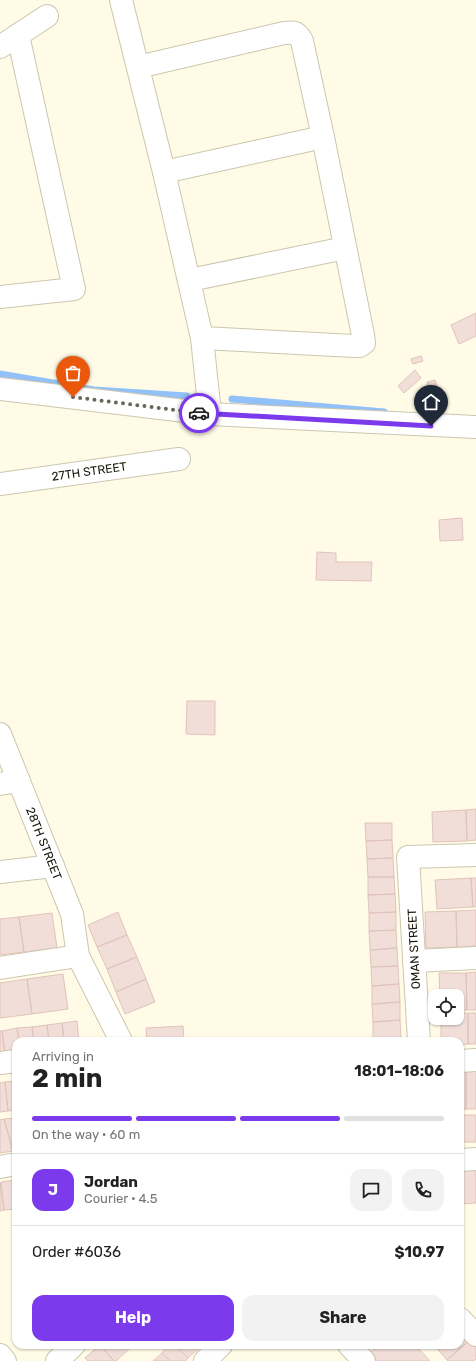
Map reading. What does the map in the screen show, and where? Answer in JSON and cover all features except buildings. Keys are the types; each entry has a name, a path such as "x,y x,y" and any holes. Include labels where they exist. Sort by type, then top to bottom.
{"street":[{"path":"121,0 190,280 202,338 210,414"},
{"path":"0,47 47,16"},
{"path":"138,67 284,33 294,32 299,35 302,41 324,136 364,344 360,346 202,338"},
{"path":"0,297 74,289 18,35"},
{"path":"164,172 324,136"},
{"path":"190,280 345,248"},
{"path":"0,389 210,414 476,428"},
{"name":"27TH STREET","path":"0,481 179,459"},
{"name":"28TH STREET","path":"0,734 10,783 53,866 72,914 78,956 120,1037"},
{"name":"OMAN STREET","path":"419,1037 408,857 476,855"},
{"path":"0,872 53,866"},
{"path":"0,968 78,956"},
{"path":"414,961 476,958"},
{"path":"464,1061 476,1060"},
{"path":"0,1063 12,1062"},
{"path":"464,1160 476,1159"},
{"path":"0,1166 12,1164"},
{"path":"464,1323 476,1335"},
{"path":"57,1361 70,1349"},
{"path":"205,1361 217,1349"},
{"path":"0,1355 5,1361"}],"waterway":[{"path":"0,374 94,390 187,396"},
{"path":"232,399 384,412"}],"way so far":[{"path":"73,397 199,413"}],"route":[{"path":"199,413 431,426"}]}
